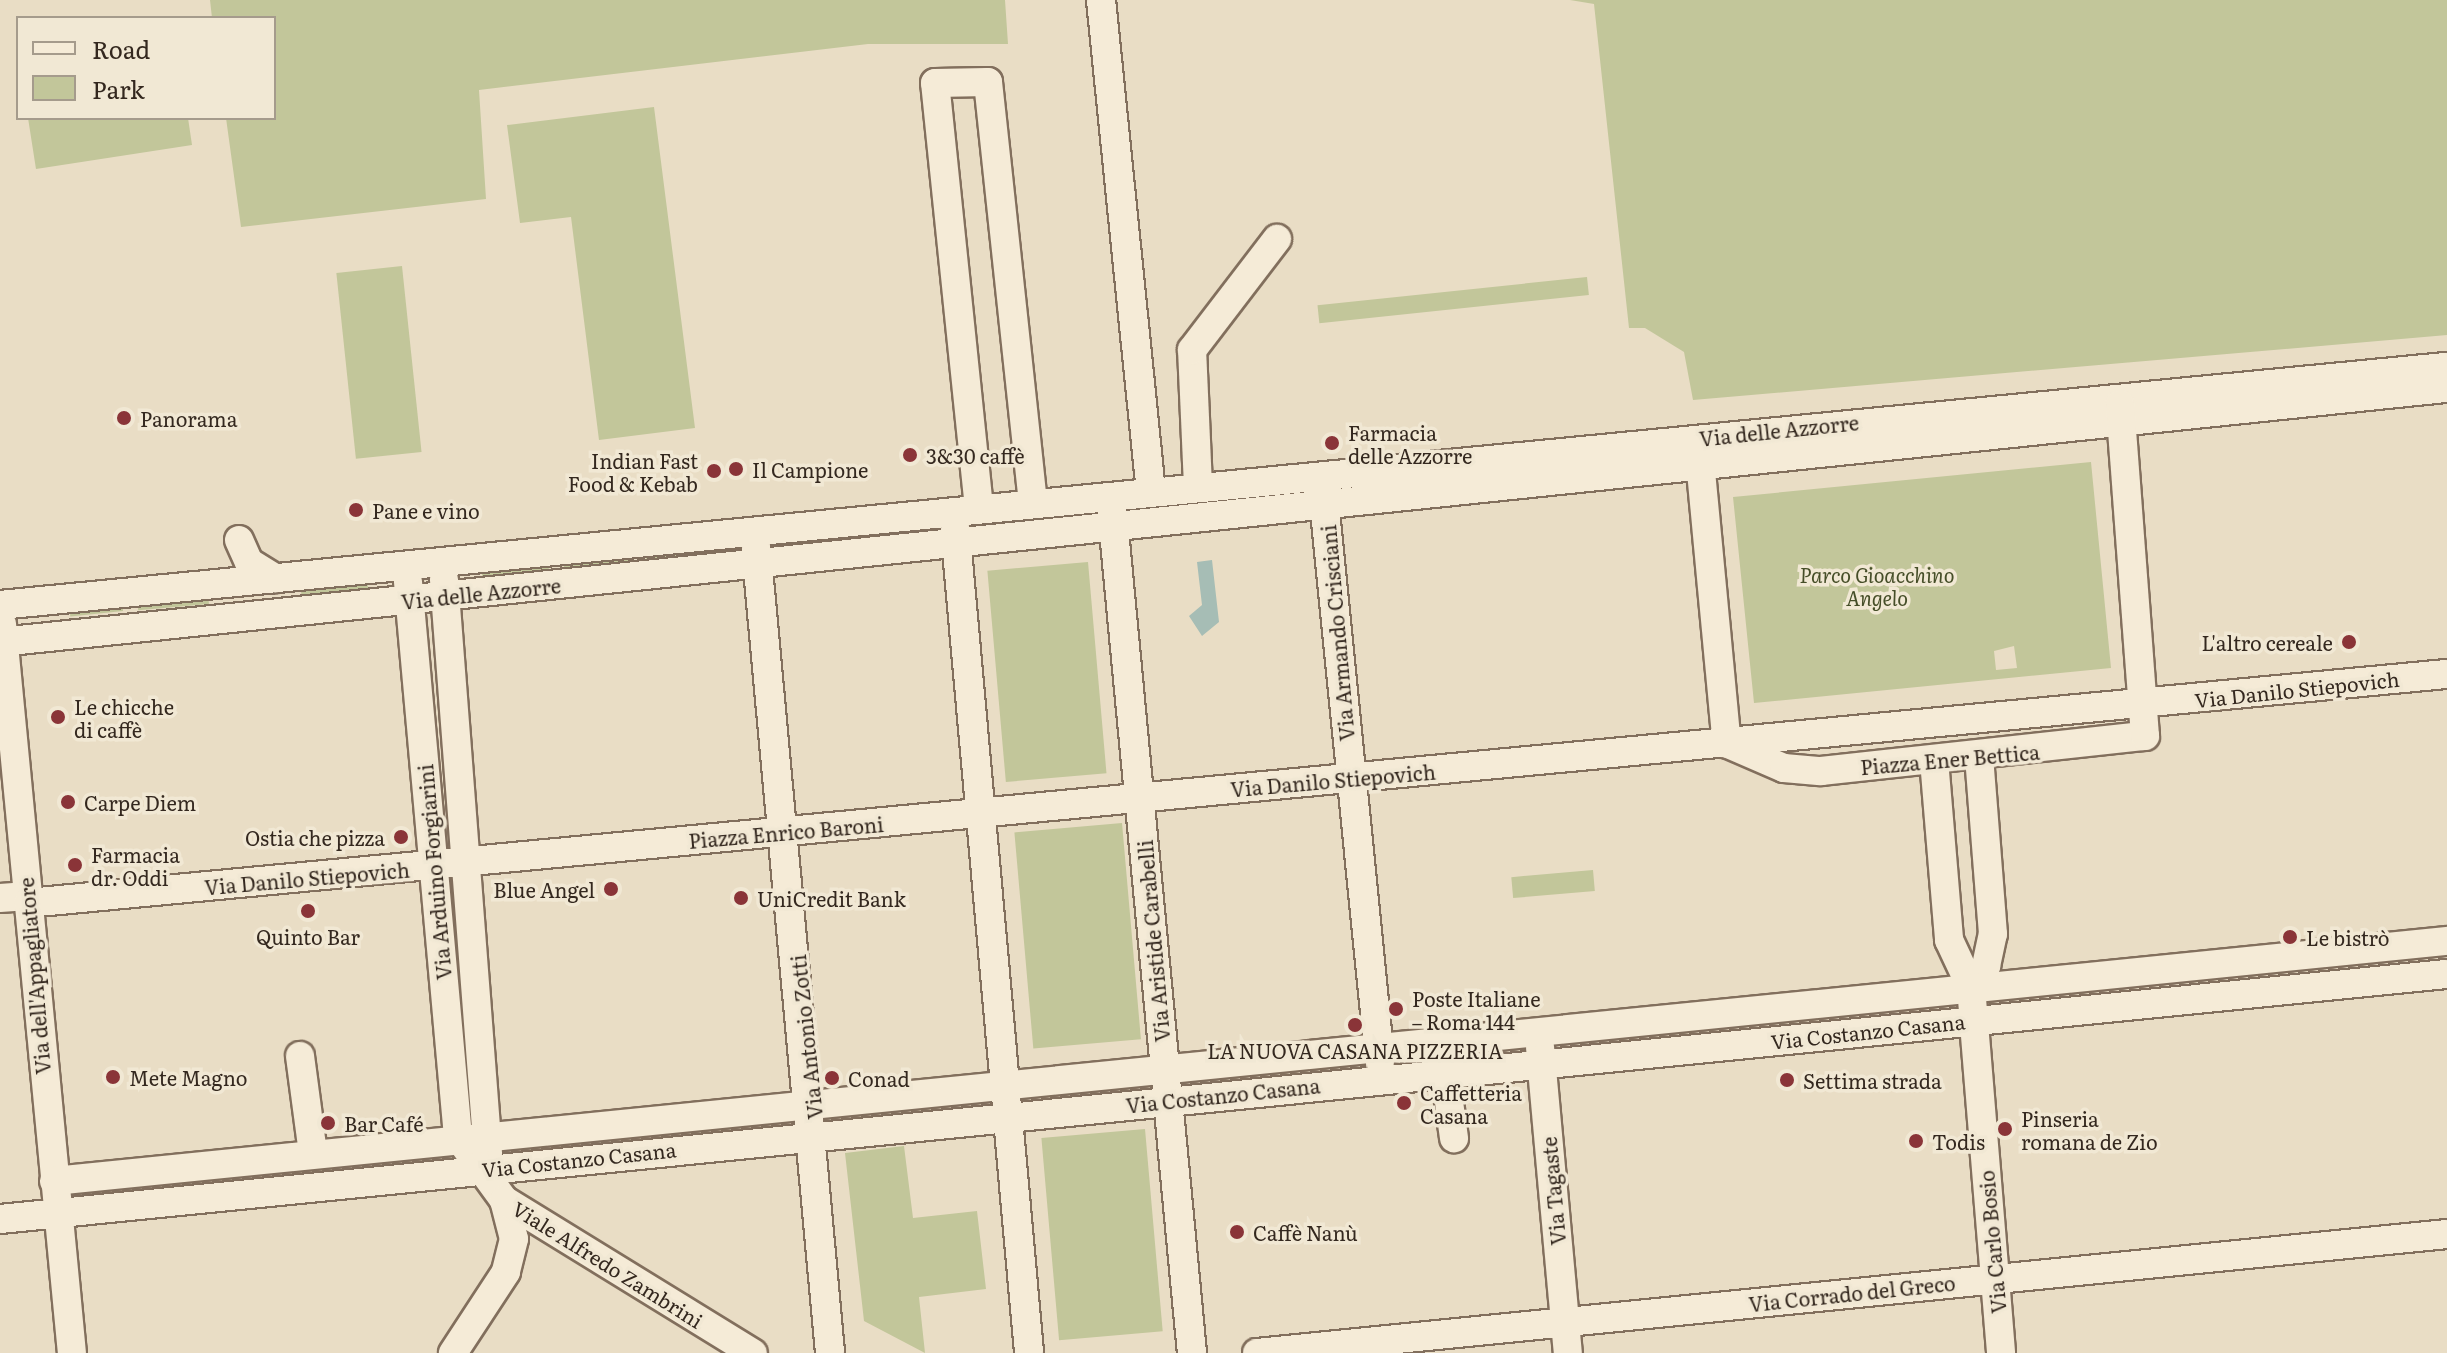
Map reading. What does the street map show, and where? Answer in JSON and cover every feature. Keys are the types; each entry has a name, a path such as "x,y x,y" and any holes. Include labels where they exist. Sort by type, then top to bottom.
{"street":[{"path":"1101,0 1151,491"},
{"path":"1029,1353 1005,1116 957,546 966,510 931,89 985,79 1033,503"},
{"path":"1198,486 1192,350 1277,239"},
{"name":"Via delle Azzorre","path":"2,641 957,546 1701,467 2447,367"},
{"name":"Via delle Azzorre","path":"0,603 1699,438 2447,388"},
{"name":"Piazza Ener Bettica","path":"1727,744 1794,770 2134,741 2149,727 2120,409"},
{"path":"1699,438 1727,744"},
{"name":"Via Armando Crisciani","path":"1321,474 1382,1079"},
{"path":"1111,495 1115,529"},
{"name":"Via Aristide Carabelli","path":"1115,529 1192,1353"},
{"name":"Via Antonio Zotti","path":"754,531 815,1134 830,1353"},
{"path":"239,540 249,562 275,578"},
{"name":"Via Arduino Forgiarini","path":"441,561 491,1134 485,1169"},
{"name":"Via Arduino Forgiarini","path":"406,565 458,1137"},
{"name":"Via dell'Appagliatore","path":"0,603 19,899 72,1353"},
{"name":"Via Danilo Stiepovich","path":"2147,704 2447,674"},
{"name":"Piazza Ener Bettica","path":"1727,744 2147,704"},
{"name":"Via Danilo Stiepovich","path":"939,818 1727,744"},
{"path":"1971,987 1986,966 1993,934 1979,756"},
{"name":"Via Carlo Bosio","path":"1934,760 1949,940 1971,987 2001,1353"},
{"name":"Piazza Enrico Baroni","path":"633,846 939,818"},
{"name":"Via Danilo Stiepovich","path":"19,899 433,866 633,846"},
{"name":"Via Costanzo Casana","path":"54,1181 1002,1082 2447,941"},
{"name":"Via Costanzo Casana","path":"0,1219 815,1134 1168,1102 2447,974"},
{"name":"Via Tagaste","path":"1538,1029 1568,1353"},
{"path":"300,1056 313,1153"},
{"path":"1445,1073 1454,1138"},
{"path":"453,1353 512,1257 504,1200 485,1169 458,1137"},
{"name":"Viale Alfredo Zambrini","path":"504,1200 753,1353"},
{"name":"Via Corrado del Greco","path":"1257,1353 2447,1234"}],"green space":[{"path":"210,0 1005,0 1008,44 868,44 479,90 486,199 241,227 226,120 276,120 276,16 212,16"},
{"path":"1570,0 2447,0 2447,335 1693,400 1684,352 1645,328 1629,328 1594,4"},
{"path":"654,107 695,428 599,440 571,217 520,223 507,125"},
{"path":"28,120 188,120 192,145 36,169"},
{"path":"402,266 422,452 356,459 336,273"},
{"path":"1587,277 1589,295 1319,323 1317,305"},
{"name":"Parco Gioacchino Angelo","path":"2091,462 2111,668 1754,703 1733,497","holes":["2014,646 2017,668 1996,670 1994,651"]},
{"path":"885,527 886,537 805,545 804,535"},
{"path":"704,545 705,555 646,561 645,551"},
{"path":"631,553 632,563 564,570 563,560"},
{"path":"548,561 549,571 482,578 481,568"},
{"path":"1088,562 1106,773 1006,782 987,571"},
{"path":"367,578 368,588 301,595 300,585"},
{"path":"208,593 209,604 138,610 137,599"},
{"path":"122,601 123,611 70,616 69,607"},
{"path":"1122,823 1141,1039 1033,1049 1014,832"},
{"path":"1593,870 1595,891 1513,898 1511,877"},
{"path":"1145,1129 1163,1331 1059,1340 1041,1138"},
{"path":"904,1146 913,1218 977,1211 986,1289 919,1297 925,1353 864,1321 845,1153"}],"water":[{"path":"1212,560 1219,622 1202,636 1189,616 1202,605 1197,562"}],"place":[{"name":"Panorama","path":"124,418"},
{"name":"Farmacia delle Azzorre","path":"1332,443"},
{"name":"3&30 caffè","path":"910,455"},
{"name":"Il Campione","path":"736,469"},
{"name":"Indian Fast Food & Kebab","path":"714,471"},
{"name":"Pane e vino","path":"356,510"},
{"name":"L'altro cereale","path":"2349,642"},
{"name":"Le chicche di caffè","path":"58,717"},
{"name":"Carpe Diem","path":"68,802"},
{"name":"Ostia che pizza","path":"401,837"},
{"name":"Farmacia dr. Oddi","path":"75,865"},
{"name":"Blue Angel","path":"611,889"},
{"name":"UniCredit Bank","path":"741,898"},
{"name":"Quinto Bar","path":"308,911"},
{"name":"Le bistrò","path":"2290,937"},
{"name":"Poste Italiane – Roma 144","path":"1396,1009"},
{"name":"LA NUOVA CASANA PIZZERIA","path":"1355,1025"},
{"name":"Mete Magno","path":"113,1077"},
{"name":"Conad","path":"832,1078"},
{"name":"Settima strada","path":"1787,1080"},
{"name":"Caffetteria Casana","path":"1404,1103"},
{"name":"Bar Café","path":"328,1123"},
{"name":"Pinseria romana de Zio","path":"2005,1129"},
{"name":"Todis","path":"1916,1141"},
{"name":"Caffè Nanù","path":"1237,1232"}]}
